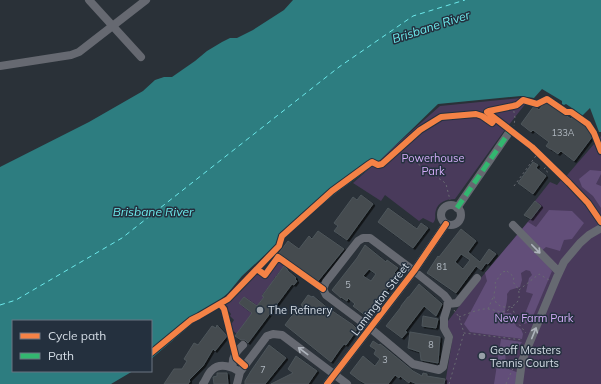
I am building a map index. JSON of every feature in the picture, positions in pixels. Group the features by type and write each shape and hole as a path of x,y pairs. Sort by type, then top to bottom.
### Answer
{"street":[{"path":"89,0 141,57"},
{"path":"0,66 71,55 86,48 146,0"},
{"path":"446,224 441,216 443,209 451,205 457,208 508,129"},
{"name":"Lamington Street","path":"327,384 414,271 446,224 452,225 458,222 460,213 457,208"},
{"path":"512,225 559,272"},
{"path":"519,384 522,361 564,262 580,243 589,235 601,228"},
{"path":"363,238 370,238 414,271 444,295 448,300 444,318 444,328 449,337 443,367 439,370 413,364 370,328 326,295 323,289 326,282 358,241 363,238"},
{"path":"448,304 457,303 477,278"},
{"path":"237,384 240,372 267,336 277,334 282,335 346,384"},
{"path":"233,367 233,358 243,345"},
{"path":"203,384 212,369 215,367 233,367 240,372"}],"path":[{"path":"508,129 514,126 514,106"},
{"path":"532,147 546,161"},
{"path":"397,151 444,182 446,184 450,200"},
{"path":"546,161 544,169 550,174"},
{"path":"514,186 546,161"},
{"path":"267,259 274,252 281,260 274,263"},
{"path":"449,384 464,332 458,317 488,309 501,312 508,311 518,301 520,296 519,290 513,282 514,277 507,271 502,272 495,282 496,285 494,294 488,309"},
{"path":"519,290 539,274 549,280"},
{"path":"494,294 496,302 500,306 508,308 512,307"},
{"path":"512,307 518,323 526,334"},
{"path":"464,332 524,340"},
{"path":"506,384 514,366"}],"green space":[{"name":"Powerhouse Park","path":"530,98 504,131 455,199 446,200 437,207 435,220 433,223 423,218 419,221 385,195 381,201 353,183 440,106"},
{"name":"New Farm Park","path":"601,136 601,384 445,384 453,336 447,326 448,321 480,279 541,206 535,201 550,182 557,185 561,180 562,181"},
{"path":"277,261 284,266 276,276 277,277 275,277 271,286 270,285 262,295 264,297 257,306 244,297 239,303 252,313 237,334 230,326 234,320 230,316 231,314 227,309 228,307 225,305 256,271 265,278"}],"shaded area":[{"path":"590,170 601,171 596,184 601,186 601,208 593,196 582,187 579,179"},
{"path":"549,210 572,211 584,223 572,239 564,240 560,251 546,247 539,253 552,271 534,314 527,323 524,324 522,321 533,294 526,292 529,278 532,275 530,271 526,270 521,273 522,280 520,287 510,290 507,294 505,313 511,313 516,326 521,329 523,334 522,339 470,332 464,324 487,281 485,273 528,222 536,227"},
{"path":"501,339 522,342 519,346 505,348 506,368 519,373 518,384 494,384"}],"water":[{"name":"Brisbane River","path":"293,0 601,0 601,132 599,132 590,108 582,116 566,104 562,104 562,101 542,89 534,98 521,96 438,104 377,163 336,193 292,230 242,276 228,293 152,358 152,320 12,320 12,372 131,372 111,384 0,384 0,167 89,122 143,91 155,80 164,77 172,77 207,51 222,42 230,38 237,38 253,30 284,10"}],"building":[{"path":"546,101 571,119 573,116 595,133 574,161 561,151 558,154 550,149 546,146 549,142 533,130 531,132 521,124 534,106 539,110"},
{"path":"533,162 538,165 536,168 546,176 533,194 518,183"},
{"path":"361,195 373,204 347,240 334,231 338,226 334,223 353,197 357,200"},
{"path":"535,201 541,206 531,219 524,215"},
{"path":"388,208 417,229 421,223 428,228 413,248 378,222"},
{"path":"461,229 476,241 468,252 480,262 489,249 496,254 481,270 476,266 456,293 427,273 438,256 439,257","holes":["461,254 470,260 463,269 455,262"]},
{"path":"318,231 344,249 318,281 279,253 288,241 299,249 309,236 312,239"},
{"path":"365,245 386,262 387,260 398,268 394,273 398,276 395,281 394,280 366,316 353,306 355,304 348,298 347,301 332,290 357,258","holes":["369,269 376,274 371,281 363,276"]},
{"name":"The Refinery","path":"284,266 296,278 295,279 297,281 294,285 292,284 248,343 245,340 241,340 235,336 252,313 239,303 244,297 257,306 264,297 262,296"},
{"path":"419,284 442,304 436,316 424,306 405,331 407,332 402,338 386,326"},
{"path":"308,295 313,296 356,328 356,331 346,345 344,344 331,362 285,325 294,314 296,316"},
{"path":"423,316 438,319 436,328 422,326"},
{"path":"217,325 227,336 215,351 213,349 203,366 189,380 190,381 188,384 164,384 174,369 182,369 187,361 184,359 194,343 198,345 212,326 216,328"},
{"path":"410,332 440,337 438,363 421,360 420,352 408,348"},
{"path":"373,341 384,347 413,371 422,376 423,373 427,374 427,376 445,379 444,384 417,384 410,381 409,383 400,376 399,378 395,375 388,384 366,384 359,380 350,373 363,356 375,366 380,359 374,354 376,350 370,346"},
{"path":"269,345 286,358 265,384 245,384 245,381 251,371"},
{"path":"296,356 317,371 308,384 271,384 293,373 288,369"},
{"path":"217,373 227,373 228,384 214,384 213,377 217,376"}],"ferry route":[{"path":"0,305 16,300 122,238 339,67 413,16 465,0"}],"marked path":[{"path":"457,208 510,131"}],"cycle path":[{"path":"601,151 594,133 588,124 571,112 566,112 547,99 537,104 523,100 517,105 487,112 532,147 588,203 601,222"},
{"path":"152,352 191,320 228,299 279,246 282,236 332,191 369,164 372,162 378,165 382,164 420,130 441,117 476,114 492,123 495,119"},
{"path":"327,384 414,271 446,224"},
{"path":"257,269 265,275 278,257 323,289"},
{"path":"220,304 224,309 236,358 245,366"}],"place":[{"name":"The Refinery","path":"260,310"},
{"name":"Geoff Masters Tennis Courts","path":"482,356"}]}
